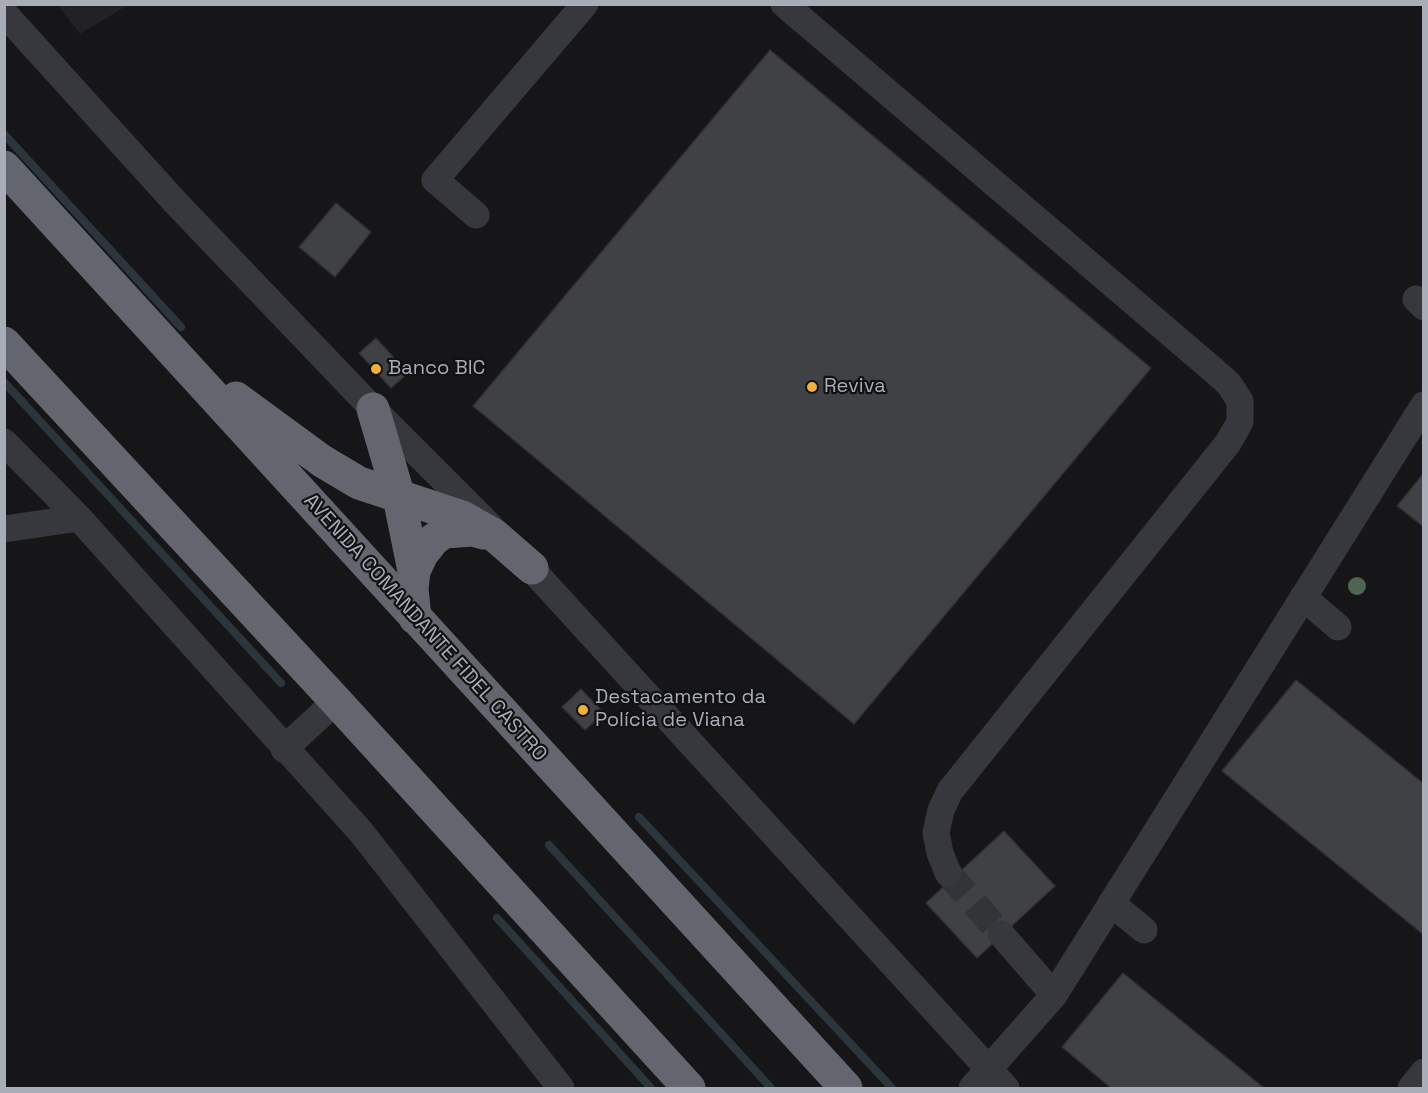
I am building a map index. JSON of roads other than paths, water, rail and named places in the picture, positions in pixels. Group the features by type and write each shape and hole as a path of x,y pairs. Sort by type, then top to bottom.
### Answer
{"highway":[{"name":"AVENIDA COMANDANTE FIDEL CASTRO","path":"4,167 149,322 415,618 846,1089"},
{"path":"149,322 232,395 322,461 359,483 452,513 494,536 532,568"},
{"path":"4,343 336,701 689,1089"},
{"path":"372,409 399,497 414,572"},
{"path":"415,618 412,589 414,572 422,554 433,540 444,532 473,530 494,536"}],"street":[{"path":"476,215 435,180 585,4"},
{"path":"784,4 1211,368 1229,384 1240,401 1240,422 1228,443 950,790 941,810 936,833 940,853 948,873"},
{"path":"4,12 176,203 372,409 532,568 989,1082 1054,994 1424,405"},
{"path":"4,442 79,518 361,832 561,1089"},
{"path":"4,529 79,518"},
{"path":"1303,597 1338,627"},
{"path":"284,748 336,701"},
{"path":"1111,903 1144,930"},
{"path":"1001,934 1054,994"},
{"path":"1411,1089 1424,1072"}],"waterway":[{"path":"4,134 181,327"},
{"path":"4,382 281,683"},
{"path":"639,817 892,1088"},
{"path":"549,845 771,1088"},
{"path":"497,918 651,1088"}],"tunnel":[{"path":"948,873 1001,934"}],"place":[{"name":"Banco BIC","path":"376,369"},
{"name":"Reviva","path":"812,387"},
{"name":"Destacamento da Polícia de Viana","path":"583,710"}]}
